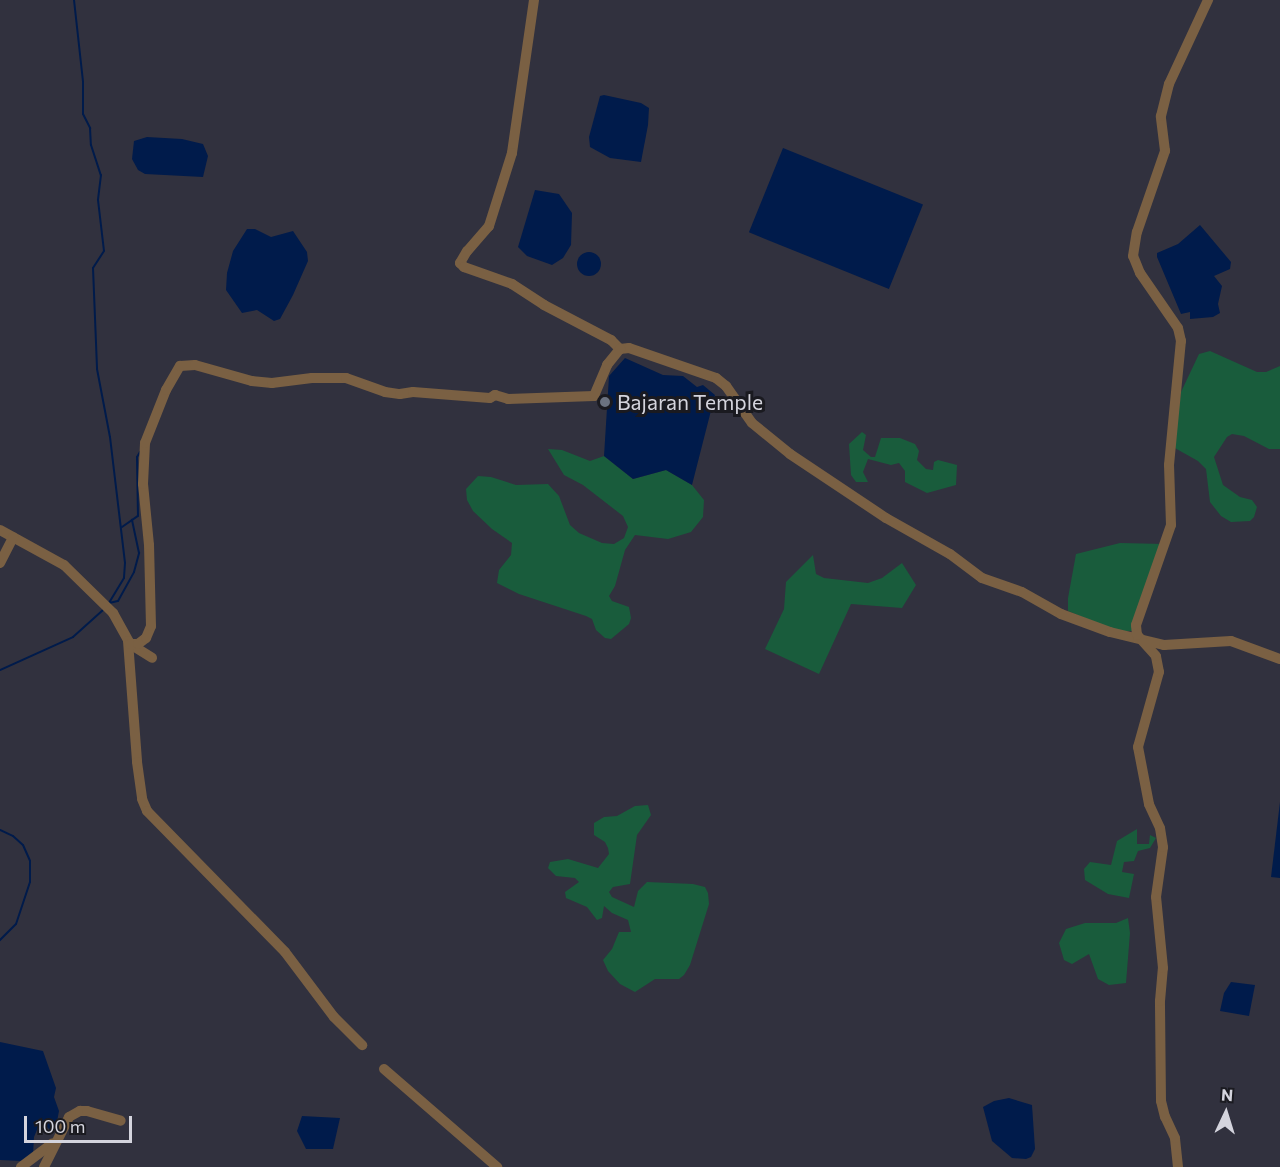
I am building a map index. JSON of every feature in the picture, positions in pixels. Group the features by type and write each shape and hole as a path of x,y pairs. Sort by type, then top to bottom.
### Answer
{"street":[{"path":"534,0 512,153 489,226 460,263 464,267 512,284 544,305 611,340 620,348 629,348 716,378 726,386 752,423 781,447 886,518 950,554 982,578 1022,592 1090,627 1164,645 1231,641 1280,659"},
{"path":"1178,1167 1175,1138 1161,1101 1160,1001 1163,968 1156,897 1162,847 1160,828 1149,804 1138,747 1159,672 1156,656 1136,631 1139,613 1156,573 1172,525 1169,465 1181,341 1178,328 1135,265 1133,250 1165,151 1161,116 1169,84 1208,0"},
{"path":"129,642 138,644 146,638 151,626 149,545 143,493 145,443 166,390 180,366 195,365 252,381 272,383 312,378 346,378 385,392 400,394 413,392 490,398 495,395 508,399 594,396 607,365 620,348"},
{"path":"0,530 64,565 113,613 129,642 137,762 142,799 147,811 285,952 334,1017 362,1045"},
{"path":"0,563 13,537"},
{"path":"129,642 152,658"},
{"path":"384,1070 497,1167"},
{"path":"44,1167 69,1117 80,1111 101,1114 120,1121"},
{"path":"21,1167 40,1156 56,1140"}],"green space":[{"path":"1210,351 1257,372 1266,372 1280,366 1280,449 1269,449 1244,436 1232,434 1227,437 1214,457 1223,485 1240,497 1252,500 1257,507 1250,521 1231,522 1221,516 1210,502 1206,469 1198,461 1173,447 1181,392 1199,354"},
{"path":"862,432 866,435 863,450 871,457 875,457 881,438 900,438 915,444 919,451 917,460 926,469 933,470 934,462 938,460 957,465 956,485 927,493 905,482 905,471 899,463 891,465 868,459 863,472 868,482 856,482 851,475 849,444"},
{"path":"548,449 562,450 590,461 604,456 633,479 666,470 692,485 704,500 703,517 691,532 668,539 635,535 625,550 615,586 609,596 612,601 629,607 631,618 629,624 611,639 605,638 596,630 592,619 586,616 519,594 497,583 499,570 511,555 512,543 492,529 473,511 467,500 466,489 478,476 491,477 516,485 548,484 559,496 570,525 579,533 602,543 614,544 624,538 628,527 623,516 583,485 564,475"},
{"path":"1120,543 1164,544 1133,631 1116,631 1068,611 1068,598 1076,554"},
{"path":"813,555 816,574 824,578 868,583 882,578 902,563 916,585 902,608 851,604 819,674 765,649 784,609 786,582"},
{"path":"648,805 651,815 637,835 630,884 613,887 609,892 612,897 634,907 638,891 647,882 693,884 705,887 709,904 690,965 684,975 679,979 655,979 635,992 620,984 608,971 603,960 612,949 619,932 631,932 628,920 612,913 604,906 602,918 597,920 587,907 566,898 565,892 579,882 575,878 556,876 548,868 550,862 568,859 598,868 609,854 605,842 594,835 594,823 604,817 617,816 635,806"},
{"path":"1137,829 1137,844 1149,844 1150,835 1156,838 1150,848 1138,851 1134,861 1124,862 1122,872 1134,874 1129,898 1108,894 1085,880 1084,869 1090,862 1111,865 1117,841"},
{"path":"1128,918 1130,933 1126,983 1109,985 1098,979 1089,954 1072,964 1064,960 1059,943 1066,929 1085,923 1116,923"}],"water":[{"path":"600,96 641,103 649,108 641,162 610,158 590,147 589,137"},
{"path":"147,137 182,139 203,144 208,156 203,177 145,174 138,170 132,159 134,141"},
{"path":"783,148 923,205 889,289 749,232"},
{"path":"535,190 559,194 572,213 571,245 563,258 552,265 527,256 518,247"},
{"path":"1200,225 1231,262 1230,269 1214,276 1222,286 1218,304 1220,313 1213,317 1190,319 1190,312 1181,314 1157,253 1178,244"},
{"path":"247,229 255,229 271,237 293,231 307,252 308,261 293,295 280,319 274,321 257,310 242,313 226,290 227,273 233,251"},
{"path":"589,252 598,255 601,264 598,273 589,276 580,273 577,264 580,255"},
{"path":"625,358 663,375 683,376 697,387 703,385 715,395 692,485 666,470 633,479 604,456 609,376"},
{"path":"1280,802 1280,878 1271,877"},
{"path":"1231,982 1255,985 1249,1016 1220,1011 1224,993"},
{"path":"0,1042 43,1051 56,1088 54,1097 59,1111 56,1127 52,1132 47,1127 39,1125 34,1137 33,1155 23,1161 0,1160"},
{"path":"1009,1098 1032,1105 1035,1149 1031,1157 1026,1159 1012,1158 992,1141 983,1107 994,1101"},
{"path":"302,1116 340,1118 333,1149 306,1149 297,1131"}],"waterway":[{"path":"74,0 83,82 83,114 90,128 91,145 101,175 98,200 104,251 93,268 97,369 110,437 125,563 124,578 109,603"},
{"path":"122,527 138,516 137,457 140,452"},
{"path":"109,603 118,601 134,572 139,553 132,520"},
{"path":"0,670 73,637 103,610"},
{"path":"0,830 13,836 23,845 30,861 30,882 16,924 0,940"}],"place":[{"name":"Bajaran Temple","path":"605,402"}]}
